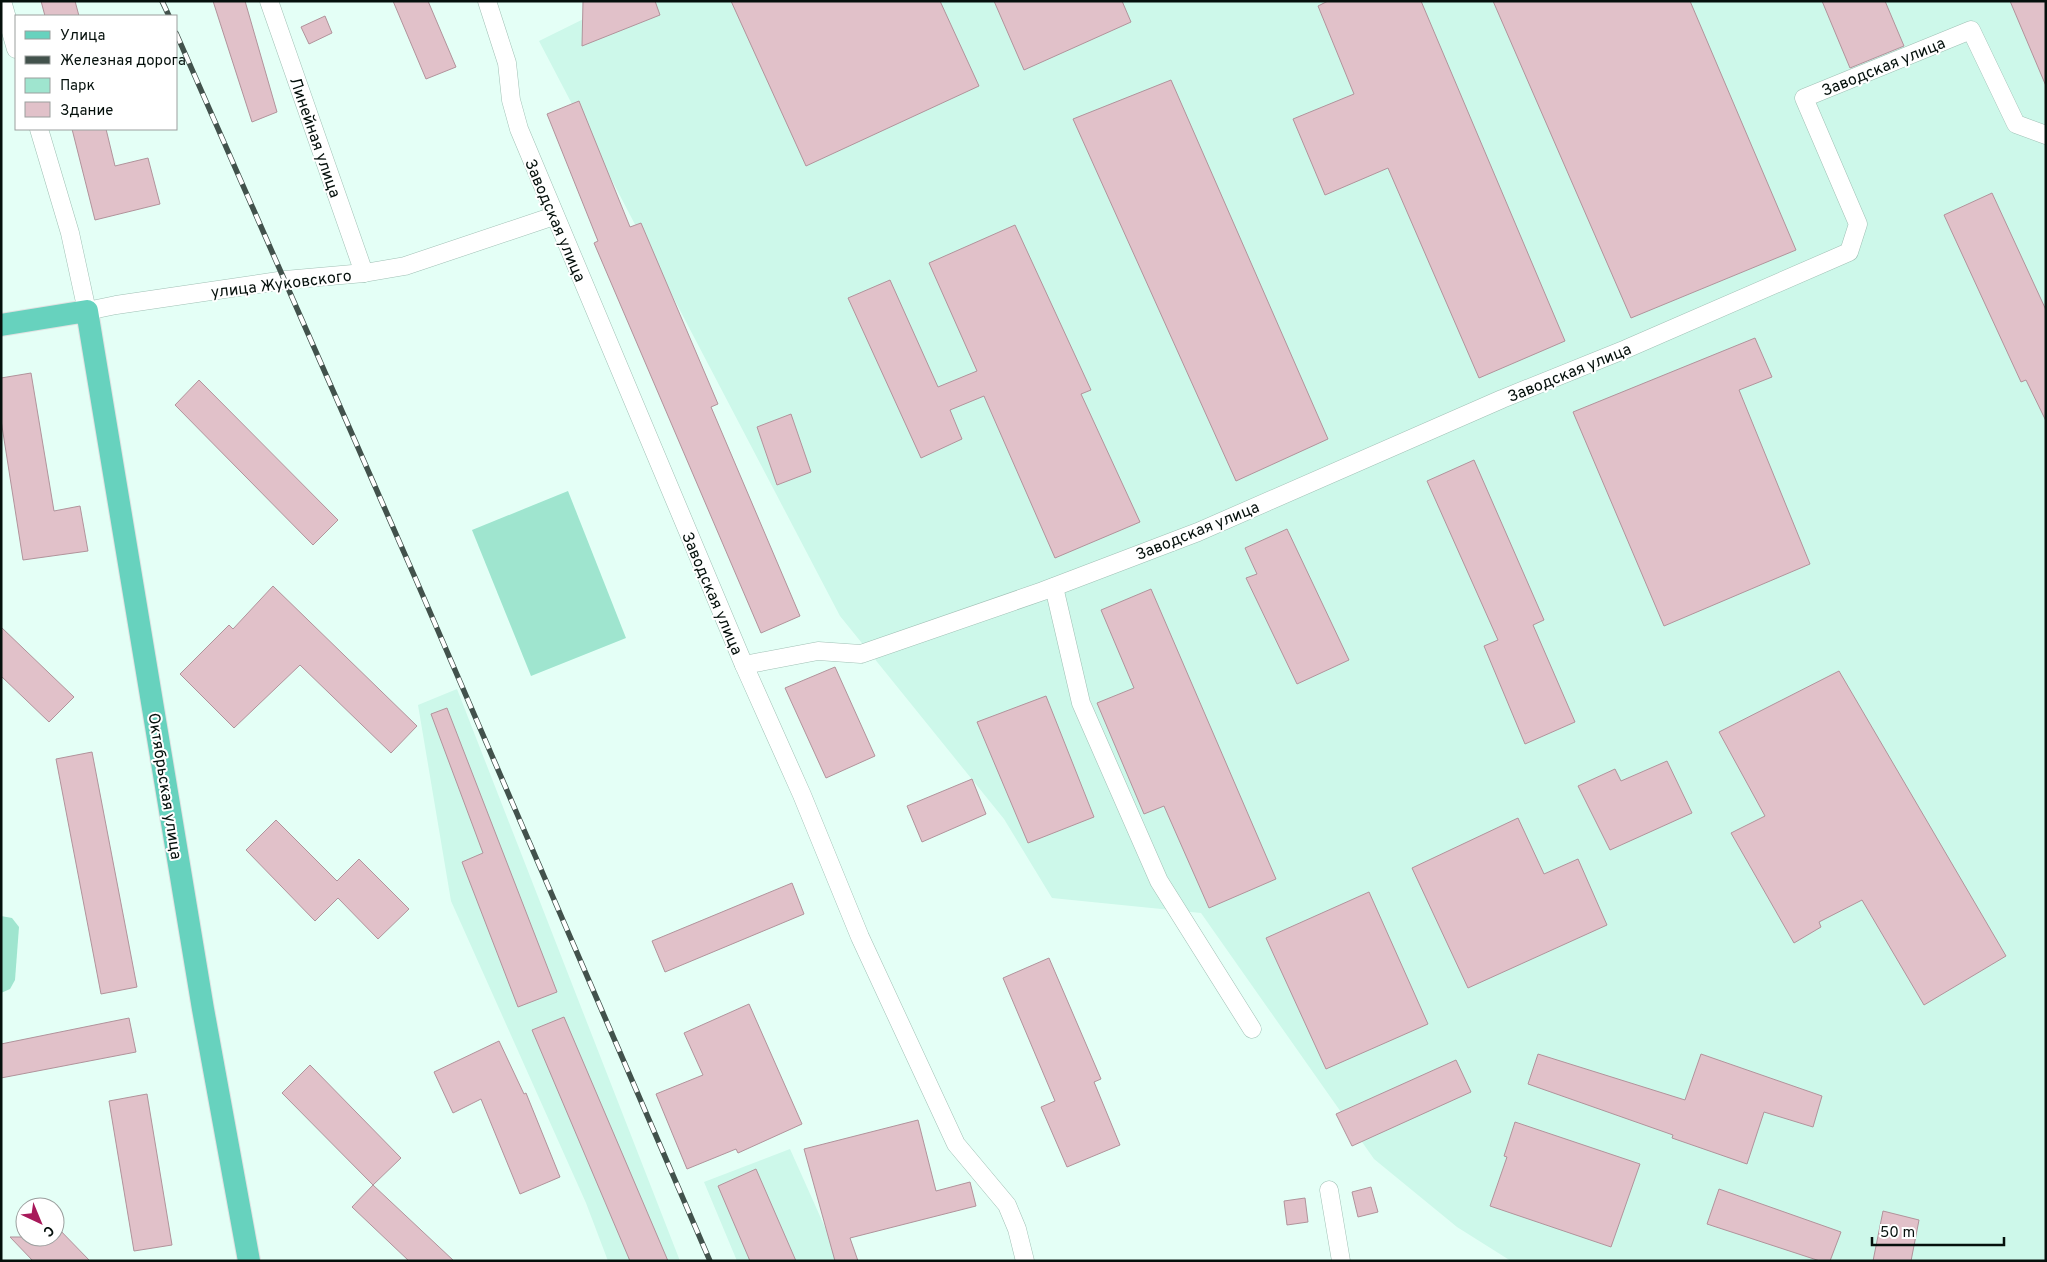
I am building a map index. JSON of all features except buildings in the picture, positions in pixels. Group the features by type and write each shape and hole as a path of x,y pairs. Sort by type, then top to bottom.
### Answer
{"main road":[{"name":"улица Жуковского","path":"1,325 87,311"},
{"name":"Октябрьская улица","path":"87,311 203,1009 249,1261"}],"street":[{"path":"2,1 15,46"},
{"name":"Линейная улица","path":"269,1 364,273"},
{"name":"Заводская улица","path":"487,1 508,63 511,100 519,129 744,666 818,651 861,654 1054,587 1198,532 1502,399 1626,349 1849,252 1858,224 1804,98 1971,30 2016,124 2046,135"},
{"path":"39,130 70,233 87,311"},
{"name":"улица Жуковского","path":"87,311 116,305 275,282 364,273 405,266 554,216"},
{"path":"1054,587 1081,703 1159,881 1252,1029"},
{"path":"744,666 802,795 860,937 956,1144 1007,1205 1023,1252"},
{"path":"1329,1190 1341,1261"}],"shaded area":[{"path":"620,1 2046,1 2046,1261 1511,1261 1457,1227 1374,1159 1201,913 1052,898 1004,819 840,616 539,41"},
{"path":"457,689 680,1261 608,1261 586,1203 451,901 418,705"},
{"path":"790,1149 840,1261 737,1261 704,1182"}],"green space":[{"path":"568,491 626,638 531,676 472,530"},
{"path":"1,916 12,918 19,927 15,980 10,989 1,993"}],"railway":[{"path":"162,1 169,15"},
{"path":"178,38 417,582 710,1261"}]}
